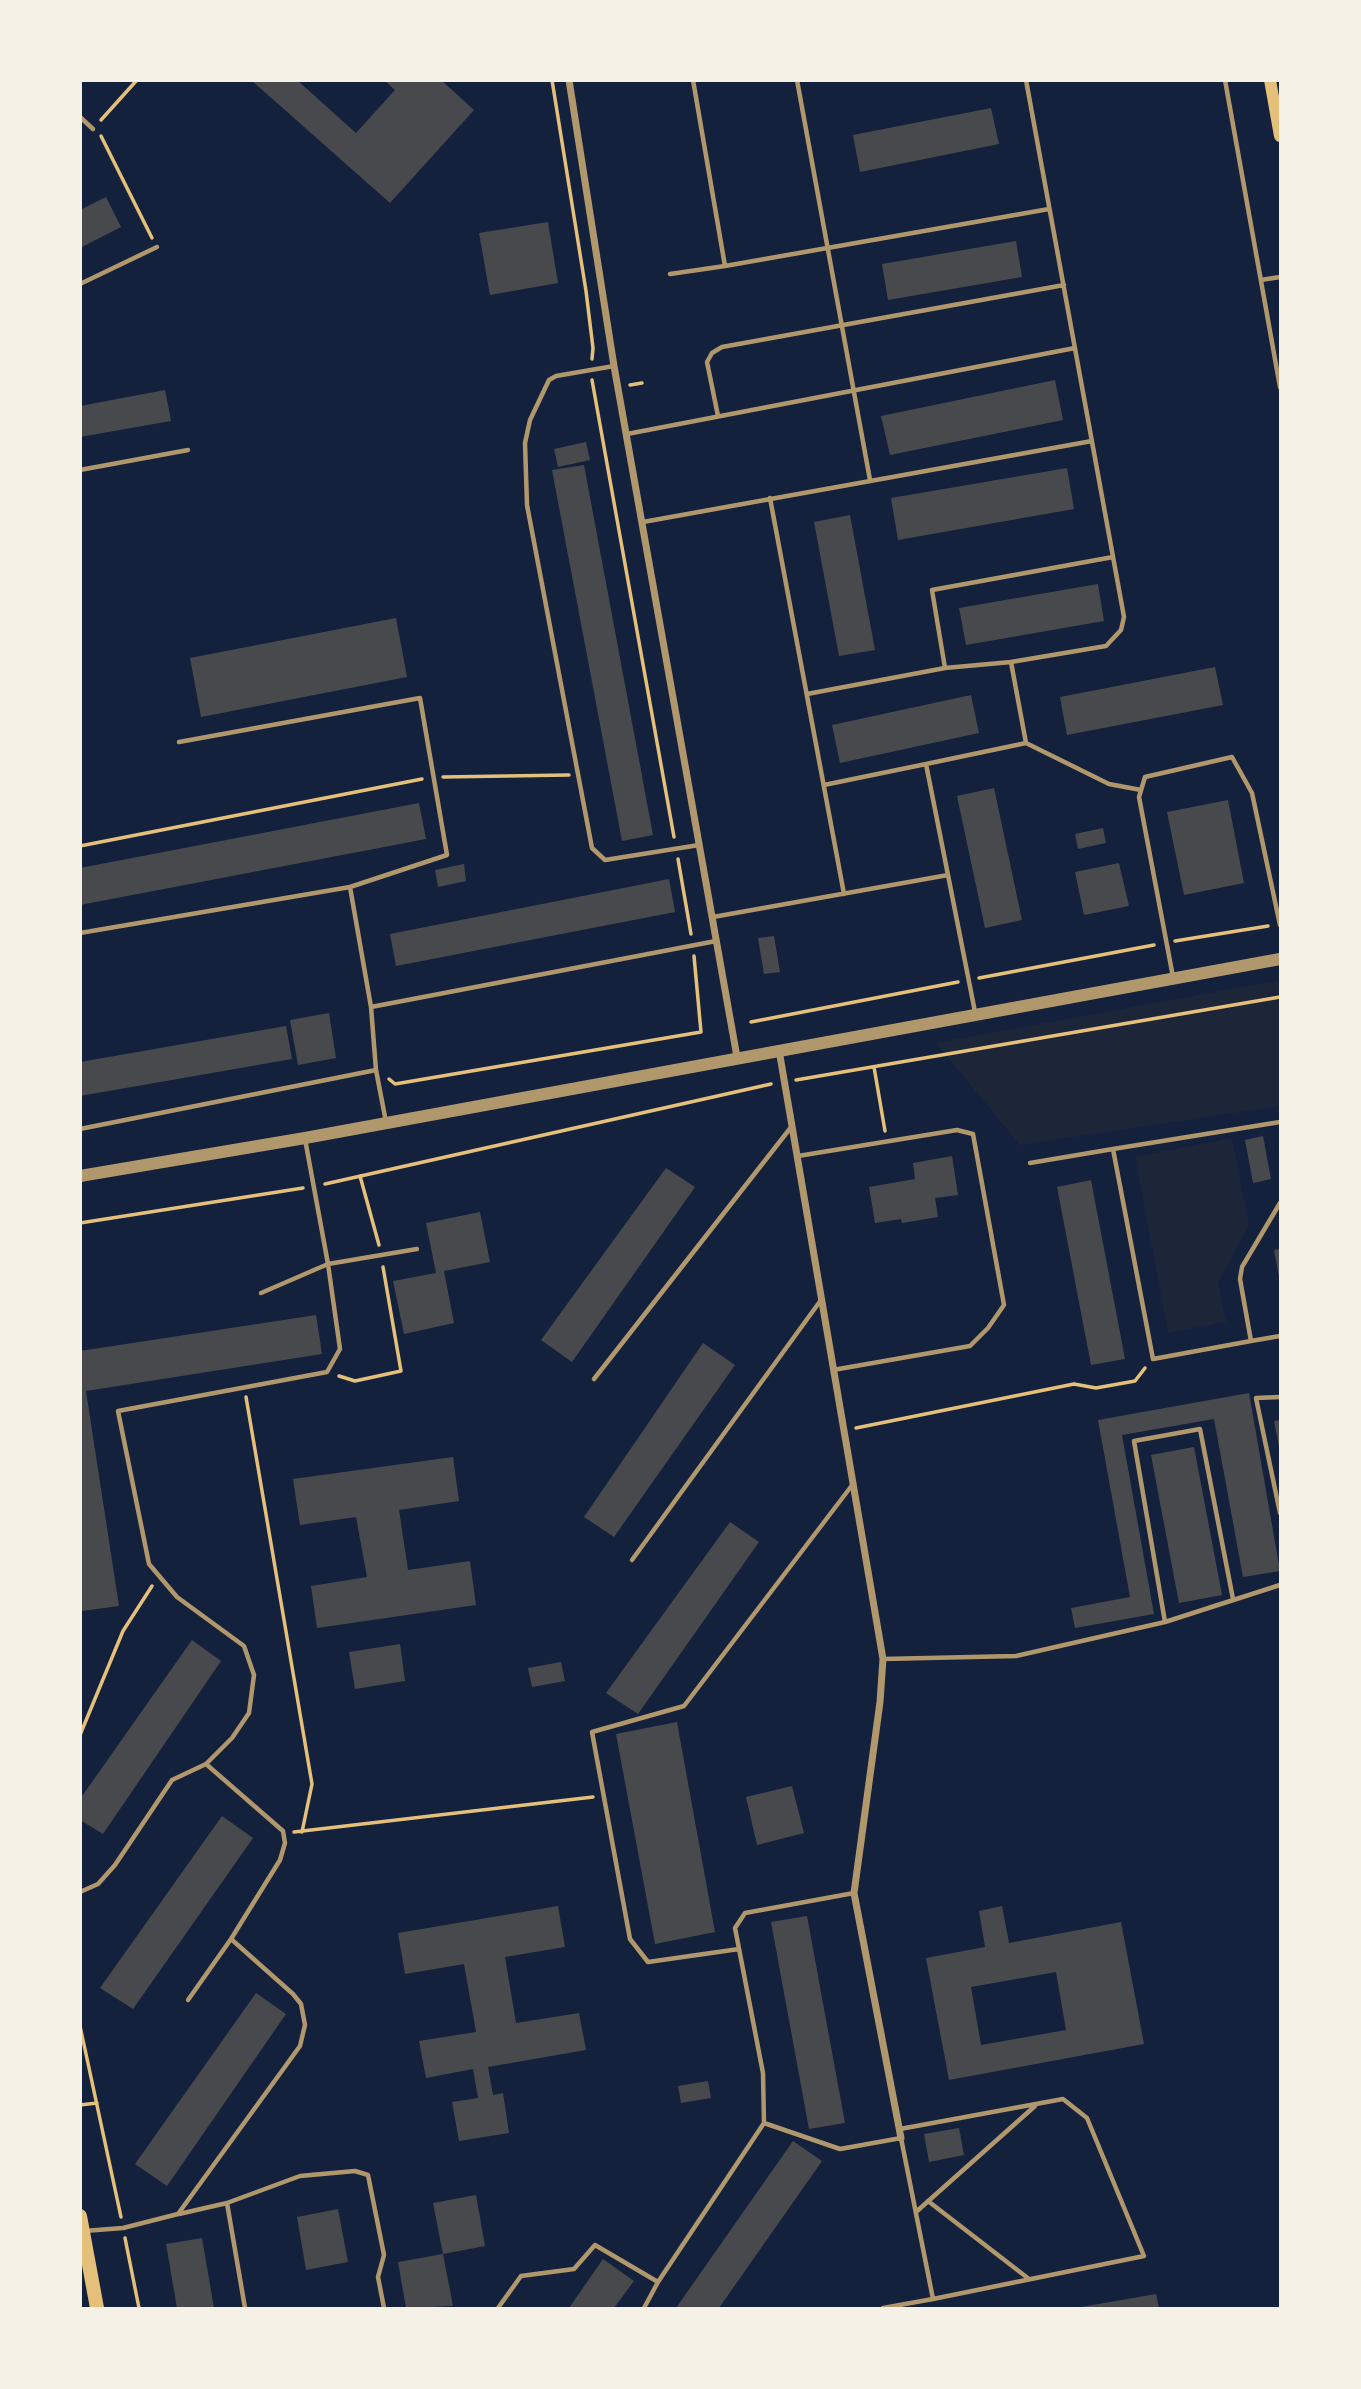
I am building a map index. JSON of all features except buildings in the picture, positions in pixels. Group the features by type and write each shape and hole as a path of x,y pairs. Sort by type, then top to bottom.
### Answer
{"main road":[{"path":"1270,80 1280,136"},
{"path":"80,2216 97,2308"}],"street":[{"path":"569,80 614,366 737,1058"},
{"path":"80,1176 305,1138 1280,958"},
{"path":"779,1050 883,1659 880,1702 854,1893 901,2134"}],"lane":[{"path":"693,80 725,266"},
{"path":"797,80 870,480"},
{"path":"807,694 944,668 1011,662 1106,646 1115,639 1124,617 1026,80"},
{"path":"1225,80 1280,387"},
{"path":"80,117 93,129"},
{"path":"670,274 1049,209"},
{"path":"80,284 157,247"},
{"path":"1261,280 1280,277"},
{"path":"718,416 707,362 712,353 722,348 1064,285"},
{"path":"626,434 1074,348"},
{"path":"614,366 556,376 549,380 530,420 525,443 524,480 592,848 606,860 699,845"},
{"path":"643,522 1092,441"},
{"path":"80,470 188,450"},
{"path":"770,498 844,894"},
{"path":"944,668 932,590 1113,557"},
{"path":"1011,662 1026,743"},
{"path":"80,933 350,887 447,855 419,698 179,742"},
{"path":"824,785 1026,743 1109,784 1141,790"},
{"path":"1173,978 1139,797 1145,777 1232,757 1252,793 1280,925"},
{"path":"926,764 975,1014"},
{"path":"712,917 948,875"},
{"path":"350,887 371,1007 376,1070 386,1122"},
{"path":"371,1007 716,941"},
{"path":"80,1129 376,1070"},
{"path":"1030,1163 1280,1122"},
{"path":"594,1379 792,1126"},
{"path":"797,1156 957,1130 973,1134 1004,1305 970,1346 833,1370"},
{"path":"80,1892 98,1884 115,1865 172,1780 206,1764 232,1738 249,1713 254,1675 244,1646 177,1597 149,1564 118,1411 327,1372 340,1349 305,1138"},
{"path":"1113,1149 1153,1359 1280,1336"},
{"path":"1251,1341 1240,1279 1242,1267 1280,1203"},
{"path":"261,1293 328,1264 417,1249"},
{"path":"632,1560 821,1299"},
{"path":"1280,1397 1256,1398 1280,1513"},
{"path":"1165,1622 1134,1441 1200,1429 1233,1599"},
{"path":"739,1949 648,1962 630,1939 592,1732 684,1706 853,1484"},
{"path":"883,1659 1016,1656 1165,1622 1280,1585"},
{"path":"188,2000 232,1939 280,1860 285,1843 283,1831 206,1764"},
{"path":"644,2308 658,2282 764,2123 763,2073 735,1928 745,1913 854,1893"},
{"path":"178,2214 300,2046 306,2025 301,2004 293,1994 232,1939"},
{"path":"764,2123 840,2149 1063,2099 1087,2118 1144,2256 883,2308"},
{"path":"916,2212 1037,2104"},
{"path":"901,2134 933,2299"},
{"path":"83,2231 123,2228 227,2203 280,2181 318,2172 355,2171 368,2175 384,2255 378,2277 384,2308"},
{"path":"928,2201 1030,2279"},
{"path":"227,2203 245,2308"},
{"path":"498,2308 522,2276 574,2269 595,2245 658,2282"}],"path":[{"path":"137,80 93,129 103,138 157,247"},
{"path":"376,1070 395,1084 701,1032 693,946 590,371 593,348 587,302 552,80"},
{"path":"80,846 433,777 578,775"},
{"path":"751,1021 1167,942 1280,925"},
{"path":"80,1223 314,1186 784,1082 1280,997"},
{"path":"874,1067 887,1141"},
{"path":"327,1372 355,1381 401,1371 382,1255 360,1176"},
{"path":"844,1430 1074,1384 1096,1388 1135,1381 1153,1359"},
{"path":"245,1388 312,1784 302,1832"},
{"path":"80,1735 124,1631 158,1576"},
{"path":"283,1831 302,1832 605,1796"},
{"path":"80,2026 139,2308"},
{"path":"80,2105 97,2103"}],"shaded area":[{"path":"1280,980 1280,1106 1020,1145 936,1043"},
{"path":"1232,1138 1249,1225 1218,1283 1226,1322 1168,1333 1135,1157"}]}
